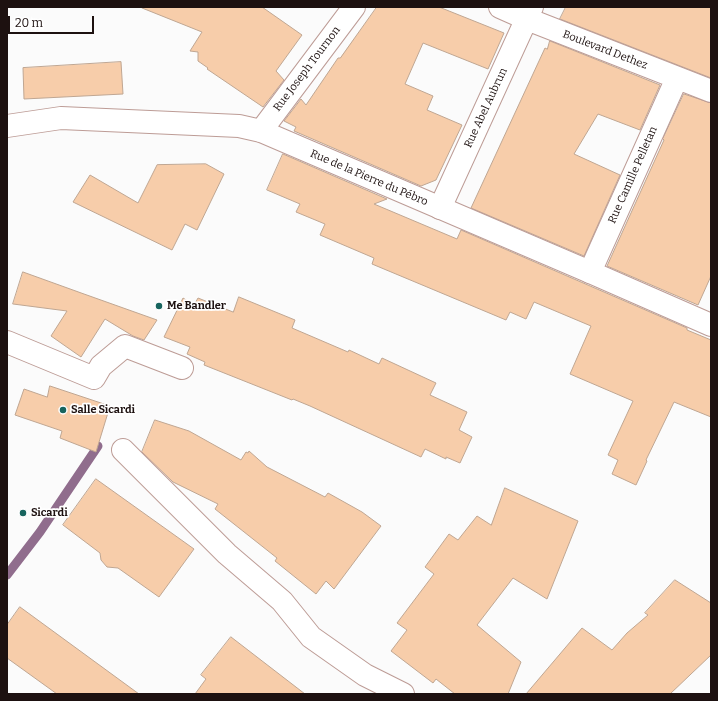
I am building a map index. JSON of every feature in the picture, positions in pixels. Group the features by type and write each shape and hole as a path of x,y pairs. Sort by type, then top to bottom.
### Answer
{"street":[{"name":"Rue Joseph Tournon","path":"261,131 354,7"},
{"name":"Boulevard Dethez","path":"500,7 530,13 677,78 711,91"},
{"name":"Rue Abel Aubrun","path":"440,208 530,13"},
{"name":"Rue Camille Pelletan","path":"590,272 677,78"},
{"name":"Rue de la Pierre du Pébro","path":"7,126 61,118 239,126 261,131 590,272 710,321"},
{"path":"7,342 94,378 101,366 125,346 182,368"},
{"path":"123,450 227,554 282,601 311,637 365,675 403,694"}],"building":[{"path":"142,7 262,7 302,35 276,71 284,80 263,107 207,69 208,68 198,61 198,52 190,51 202,32"},
{"path":"377,7 439,7 504,33 488,69 423,43 405,84 433,96 427,110 462,125 436,180 421,186 294,131 296,127 284,121 301,99 306,105 338,58 340,58"},
{"path":"566,7 711,7 711,78 560,19"},
{"path":"550,41 660,85 640,130 598,114 574,154 620,175 584,256 471,208 545,48 547,49"},
{"path":"121,62 123,94 24,99 23,68"},
{"path":"684,94 711,103 711,276 698,305 607,266"},
{"path":"283,154 387,199 374,204 457,239 461,230 687,328 687,330 711,340 711,417 674,402 646,460 647,461 636,485 612,474 618,460 608,455 633,401 570,374 591,326 534,302 526,319 510,312 506,320 372,264 374,258 320,235 325,224 296,212 300,204 267,190"},
{"path":"206,164 224,174 197,230 185,224 172,250 73,202 90,175 138,203 157,165"},
{"path":"23,272 157,320 144,340 133,336 105,319 81,357 51,336 67,311 13,304"},
{"path":"239,297 295,320 292,328 348,352 349,350 379,364 382,358 436,383 430,395 467,412 459,430 472,437 460,463 446,457 446,459 425,449 421,457 310,406 204,365 205,362 187,354 190,347 164,337 183,298 194,305 198,298 233,312"},
{"name":"Salle Sicardi","path":"50,386 110,406 96,452 60,438 62,431 15,415 24,389 47,397"},
{"path":"155,420 189,431 241,460 246,452 248,453 249,451 267,467 325,497 328,493 362,512 381,526 334,589 326,581 316,594 275,561 277,558 215,509 218,504 173,482 142,452"},
{"path":"96,479 194,549 159,597 118,568 107,567 101,560 100,553 63,525"},
{"path":"505,488 578,521 547,599 513,578 477,625 521,662 508,694 455,694 436,679 433,683 391,651 407,630 397,623 434,574 425,567 449,534 458,540 477,516 491,525"},
{"path":"675,580 711,603 711,655 670,694 526,694 582,628 612,650 627,633 648,615 645,613"},
{"path":"20,607 139,694 57,694 7,658 7,625"},
{"path":"231,637 305,694 195,694 206,679 201,675"}],"waterway":[{"path":"7,575 40,532 98,446"}],"place":[{"name":"Me Bandler","path":"159,306"},
{"name":"Salle Sicardi","path":"63,410"},
{"name":"Sicardi","path":"23,513"}]}
